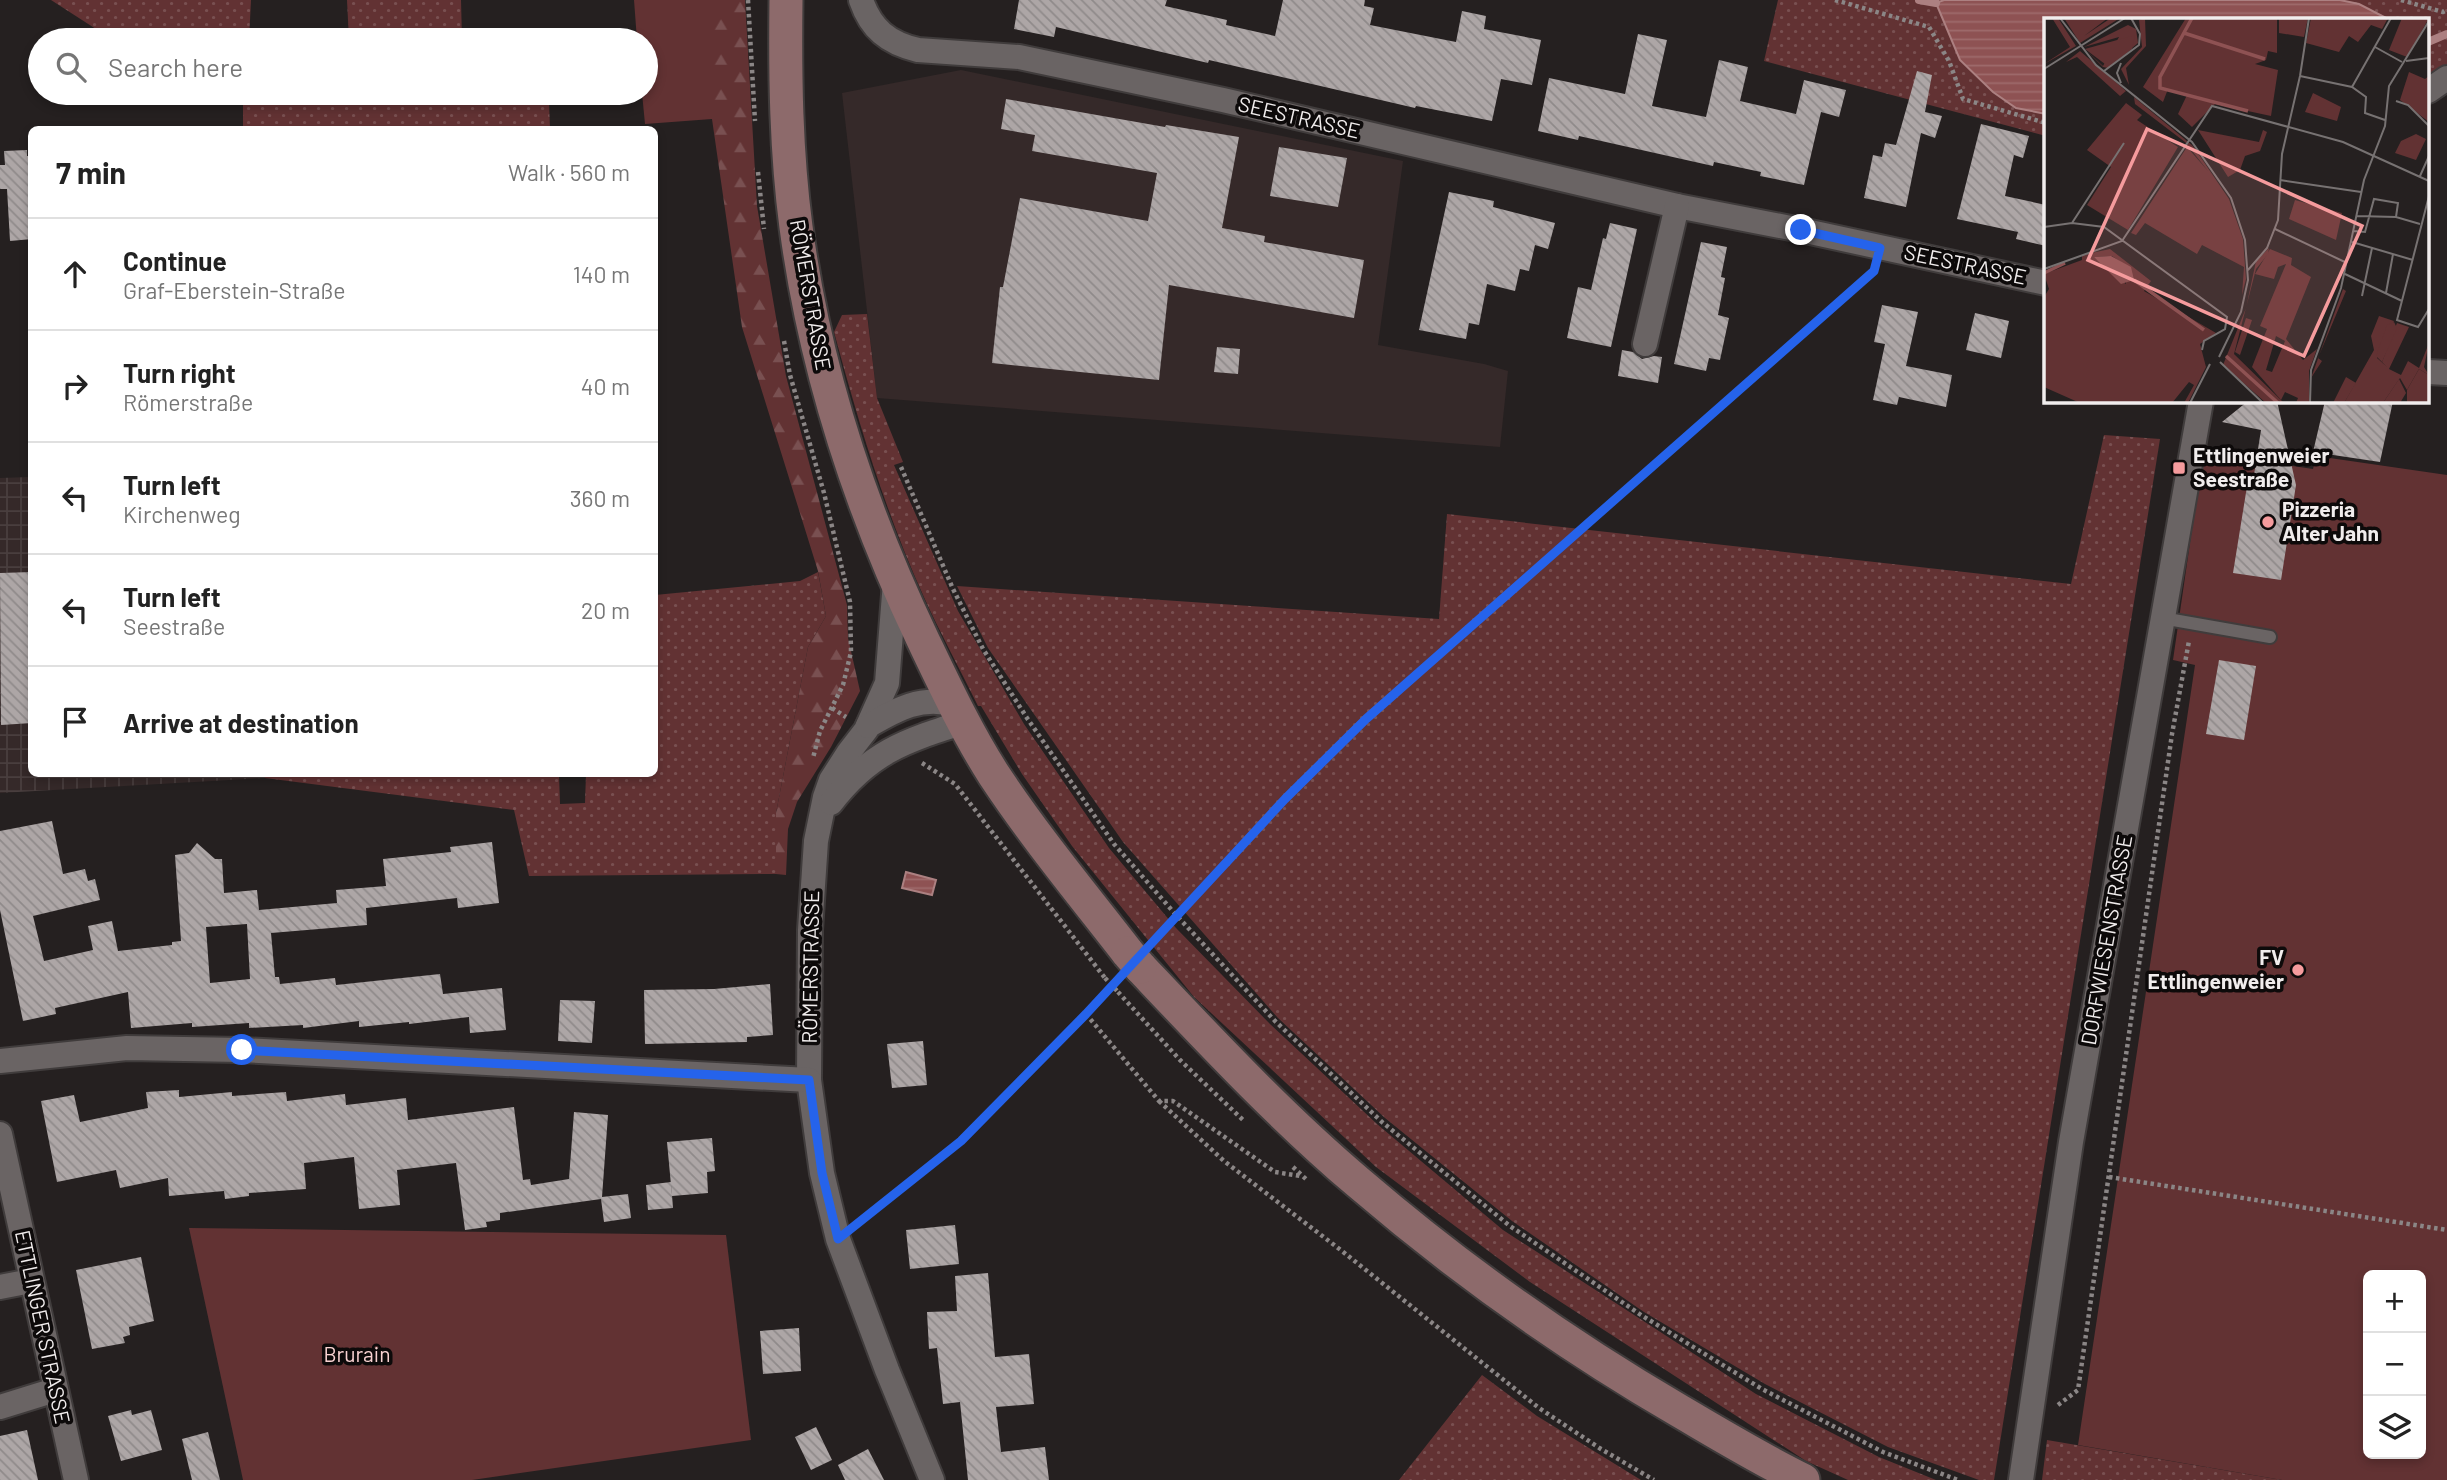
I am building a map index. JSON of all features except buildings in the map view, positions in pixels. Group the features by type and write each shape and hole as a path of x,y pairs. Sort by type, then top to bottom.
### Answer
{"main road":[{"name":"RÖMERSTRASSE","path":"786,0 785,66 795,226 806,295 824,377 856,478 895,579 959,714 994,775 1046,848 1135,960 1245,1077 1358,1182 1422,1236 1494,1291 1616,1373 1803,1480"}],"street":[{"name":"SEESTRASSE","path":"861,0 867,17 877,31 902,47 1018,57 1223,100 1677,206 1956,262 2044,283"},
{"path":"2430,90 2447,78"},
{"path":"1645,344 1677,206"},
{"name":"DORFWIESENSTRASSE","path":"2021,1480 2071,1142 2200,402"},
{"name":"RÖMERSTRASSE","path":"895,579 887,683 867,728 831,780 821,818 813,865 810,930 809,1080 822,1173 838,1239 932,1480"},
{"path":"821,818 849,780 870,762 959,714 939,700 924,701 885,717 867,728"},
{"path":"0,1062 127,1048 242,1050 809,1080"},
{"name":"ETTLINGER STRASSE","path":"0,1134 76,1480"},
{"path":"0,1287 31,1281"},
{"path":"0,1406 55,1390"}],"lane":[{"path":"2162,618 2270,637"}],"path":[{"path":"1835,0 1929,27 1949,61 1963,99 2044,122"},
{"path":"2401,0 2443,12 2447,10"},
{"path":"838,1239 961,1141 1086,1014 1285,799 1366,719 1874,271 1880,248"},
{"path":"901,467 953,589 983,649 1027,718 1114,844 1275,1021 1373,1113 1510,1226 1642,1315 1762,1389 1883,1452 1958,1480"},
{"path":"2057,1406 2078,1390 2172,734 2192,623"},
{"path":"832,708 867,728"},
{"path":"892,748 955,784 1118,992"},
{"path":"1086,1014 1159,1101 1224,1161 1539,1408 1654,1480"},
{"path":"1159,1101 1173,1101 1275,1172 1301,1176"},
{"path":"2109,1177 2447,1230"}],"shaded area":[{"path":"1944,0 2340,0 2359,4 2386,18 2044,18 2044,114 2016,108 1993,92 1960,60 1936,3"},
{"path":"961,70 1403,161 1378,345 1484,364 1508,371 1500,447 877,398 842,93"},
{"path":"28,477 28,777 265,778 0,793 0,478"},
{"path":"906,872 936,880 932,895 902,888"}],"green space":[{"path":"51,0 251,0 250,28 94,28"},
{"path":"347,0 461,0 462,28 348,28"},
{"path":"634,0 712,0 712,119 645,124 643,105 658,105 658,28 636,28"},
{"path":"712,0 745,0 757,206 786,376 847,605 848,638 860,691 831,747 797,802 788,829 786,875 776,874 776,813 808,647 826,616 818,571 742,327 712,119"},
{"path":"1778,0 1944,0 1937,3 2016,108 2044,114 2044,135 1764,61"},
{"path":"2340,0 2447,0 2447,69 2430,81 2430,18 2386,18 2359,4"},
{"path":"243,105 549,105 550,126 243,126"},
{"path":"867,314 877,398 903,462 894,465 958,611 1024,724 1109,848 1176,928 1270,1024 1377,1124 1503,1230 1756,1394 1879,1457 1936,1480 1848,1480 1806,1461 1530,1282 1376,1167 1194,997 1072,846 1022,774 981,706 978,706 930,609 884,498 834,332 842,315"},
{"path":"2104,435 2160,439 1994,1480 1979,1480 1888,1447 1765,1384 1644,1312 1512,1221 1385,1118 1278,1018 1123,842 988,648 957,586 1439,619 1447,514 2071,584"},
{"name":"FV Ettlingenweier","path":"2203,453 2313,469 2316,456 2447,475 2447,1480 2282,1480 2078,1445 2195,665 2173,660"},
{"path":"818,572 826,616 808,647 776,813 776,874 529,876 514,810 265,778 559,777 560,804 585,803 586,777 658,777 658,595 800,581"},
{"name":"Brurain","path":"189,1228 726,1235 751,1440 472,1480 243,1480"},
{"path":"1482,1375 1537,1416 1641,1480 1399,1480"},
{"path":"2047,1440 2282,1480 2042,1480"}],"waterway":[{"path":"1919,0 1936,3"},
{"path":"2430,41 2447,34"}],"place":[{"name":"Ettlingenweier Seestraße","path":"2179,468"},
{"name":"Pizzeria Alter Jahn","path":"2268,522"},
{"name":"FV Ettlingenweier","path":"2298,970"}],"route":[{"path":"242,1050 809,1080 822,1173 838,1239 961,1141 1086,1014 1285,799 1366,719 1874,271 1880,248 1801,230"}]}
